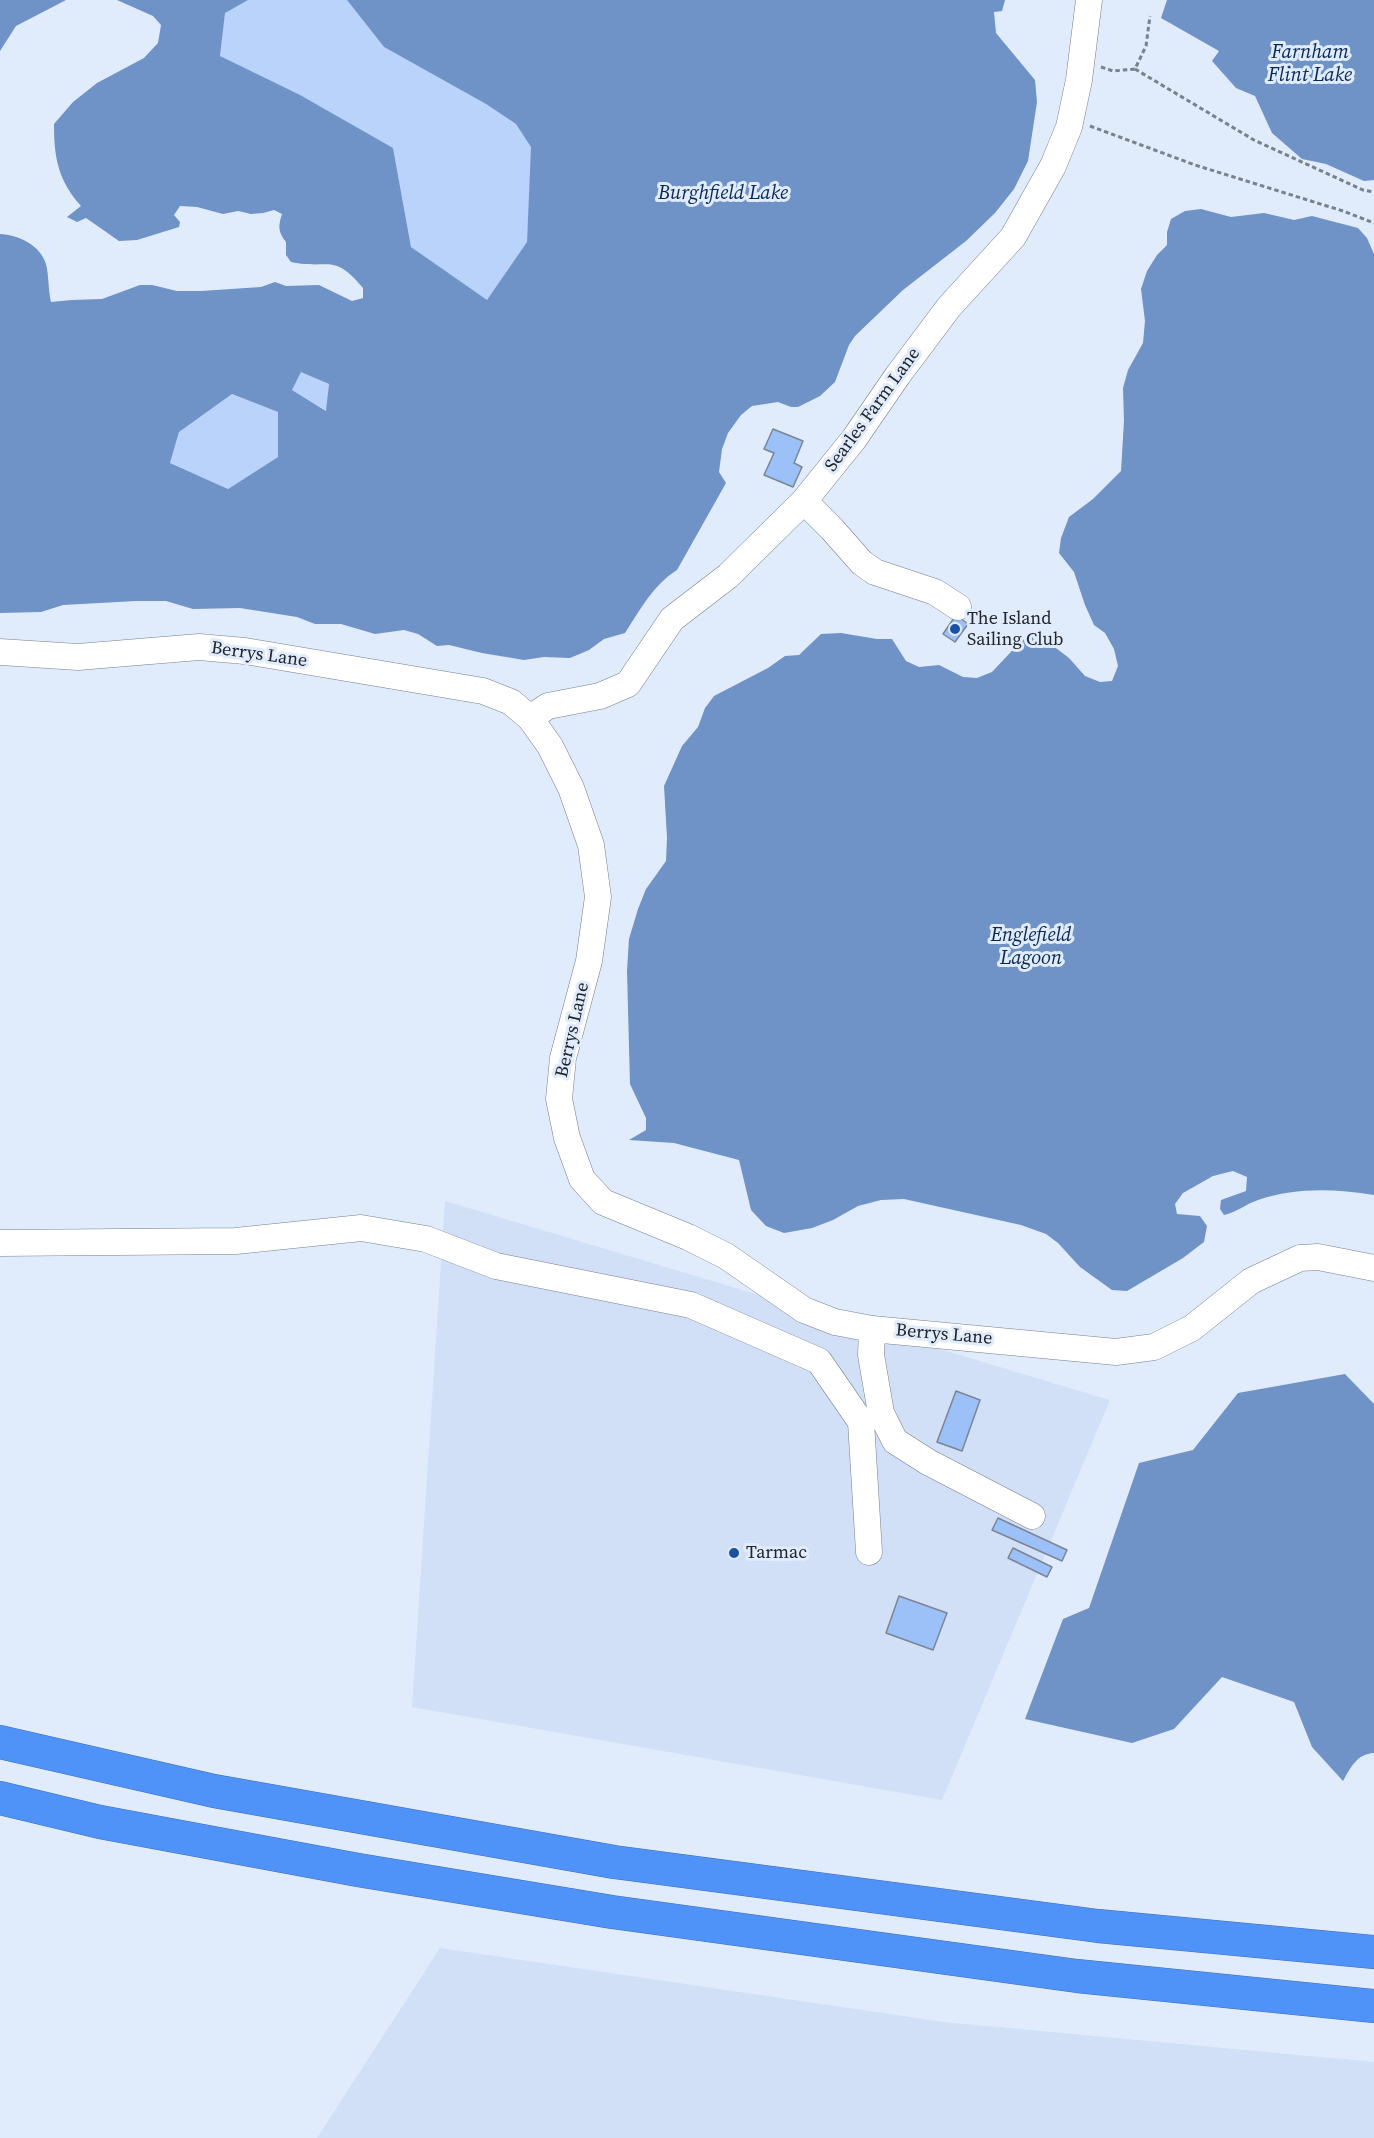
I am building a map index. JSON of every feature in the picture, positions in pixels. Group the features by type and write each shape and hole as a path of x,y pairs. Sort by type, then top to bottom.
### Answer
{"highway":[{"path":"0,1742 214,1791 614,1862 1098,1926 1374,1952"},
{"path":"0,1798 100,1822 358,1870 612,1912 1077,1976 1374,2006"}],"street":[{"name":"Searles Farm Lane","path":"530,718 548,706 600,696 628,684 672,619 728,576 804,501 854,440 898,375 949,307 1013,237 1053,166 1069,126 1082,63 1089,0"},
{"path":"804,501 862,563 885,576 935,592 958,607"},
{"name":"Berrys Lane","path":"0,652 78,657 199,647 245,651 483,691 511,702 530,718 550,746 571,788 591,845 598,897 589,961 563,1058 559,1099 567,1138 582,1179 603,1202 688,1237 726,1256 804,1310 835,1322 872,1329 1116,1352 1154,1347 1192,1328 1251,1281 1300,1258 1318,1257 1374,1268"},
{"path":"0,1243 236,1241 362,1228 426,1239 496,1266 691,1305 819,1361 861,1422 869,1552"},
{"path":"872,1329 871,1355 880,1413 896,1441 928,1462 1032,1516"}],"path":[{"path":"1135,69 1146,46 1150,16"},
{"path":"1082,63 1113,71 1135,69 1254,140 1353,186 1374,192"},
{"path":"1069,126 1082,123 1195,165 1343,211 1374,223"}],"shaded area":[{"path":"248,0 347,0 384,47 486,104 516,124 532,147 527,242 487,301 411,247 393,148 220,56 225,12"},
{"path":"301,371 329,384 327,411 292,390"},
{"path":"232,394 278,412 278,457 228,489 170,463 179,432"},
{"name":"Tarmac","path":"445,1201 1110,1400 942,1800 412,1707"},
{"path":"440,1948 944,2022 1374,2062 1374,2138 317,2138"}],"water":[{"path":"0,0 66,0 16,26 0,51"},
{"name":"Burghfield Lake","path":"117,0 248,0 225,13 220,56 300,95 393,148 411,247 487,300 527,242 531,147 516,124 486,104 384,47 347,0 1005,0 1002,11 994,12 996,33 1035,80 1037,102 1028,161 1014,189 995,213 966,241 903,290 855,336 849,345 835,382 820,396 798,407 778,402 752,406 741,415 728,433 722,449 719,472 726,483 677,570 654,590 625,633 604,639 589,650 570,658 544,657 524,660 449,645 437,646 418,634 404,630 375,634 341,624 315,624 297,617 240,608 193,609 166,601 63,605 41,612 0,613 0,234 14,236 28,242 39,251 46,264 51,302 102,299 140,285 152,285 177,291 201,291 261,287 275,282 286,286 319,285 352,301 363,298 363,288 345,270 337,266 291,262 286,255 286,242 281,235 282,214 274,210 251,214 238,211 223,214 197,207 180,206 174,215 180,222 179,227 137,240 119,241 86,218 77,222 67,217 81,206 62,178 56,158 54,124 73,102 97,83 144,58 158,43 161,25 153,16","holes":["301,372 329,384 326,411 292,390","232,394 278,412 278,457 228,489 170,463 179,432"]},
{"name":"Farnham Flint Lake","path":"1167,0 1374,0 1374,180 1364,181 1326,164 1302,159 1272,133 1255,96 1236,88 1212,61 1219,51 1161,18"},
{"name":"Englefield Lagoon","path":"1201,209 1231,217 1264,213 1294,220 1312,216 1358,228 1367,238 1374,254 1374,1195 1344,1191 1301,1191 1258,1200 1224,1215 1220,1209 1221,1200 1246,1191 1247,1177 1233,1171 1213,1176 1183,1193 1175,1204 1177,1214 1200,1216 1207,1226 1204,1242 1183,1258 1127,1291 1112,1290 1080,1267 1058,1243 1046,1234 1021,1225 904,1199 881,1200 858,1206 833,1220 812,1228 784,1233 766,1226 751,1210 739,1160 674,1143 629,1140 646,1130 646,1118 630,1084 627,971 629,939 646,889 666,861 664,786 682,746 698,727 705,708 714,696 768,668 785,656 799,655 821,634 841,633 892,639 906,661 919,667 939,665 963,677 977,678 992,672 1024,638 1039,632 1069,658 1085,676 1100,682 1112,681 1118,666 1114,649 1105,633 1094,625 1074,572 1059,553 1061,538 1069,517 1093,499 1121,471 1123,388 1128,370 1143,343 1145,321 1141,289 1147,271 1157,255 1167,245 1167,232 1171,219 1185,211"},
{"path":"1345,1374 1374,1404 1374,1753 1359,1759 1343,1781 1312,1747 1294,1702 1222,1677 1174,1729 1132,1743 1025,1719 1063,1619 1089,1608 1139,1463 1193,1450 1238,1393"}],"building":[{"path":"773,429 803,441 794,463 802,467 793,487 764,475 774,453 764,449"},
{"name":"The Island Sailing Club","path":"956,615 968,624 955,642 943,634"},
{"path":"956,1391 980,1400 962,1451 937,1442"},
{"path":"998,1518 1067,1550 1062,1561 992,1530"},
{"path":"1013,1548 1052,1567 1047,1577 1008,1558"},
{"path":"899,1596 947,1613 933,1650 886,1633"}],"place":[{"name":"The Island Sailing Club","path":"955,629"},
{"name":"Tarmac","path":"734,1553"}]}
